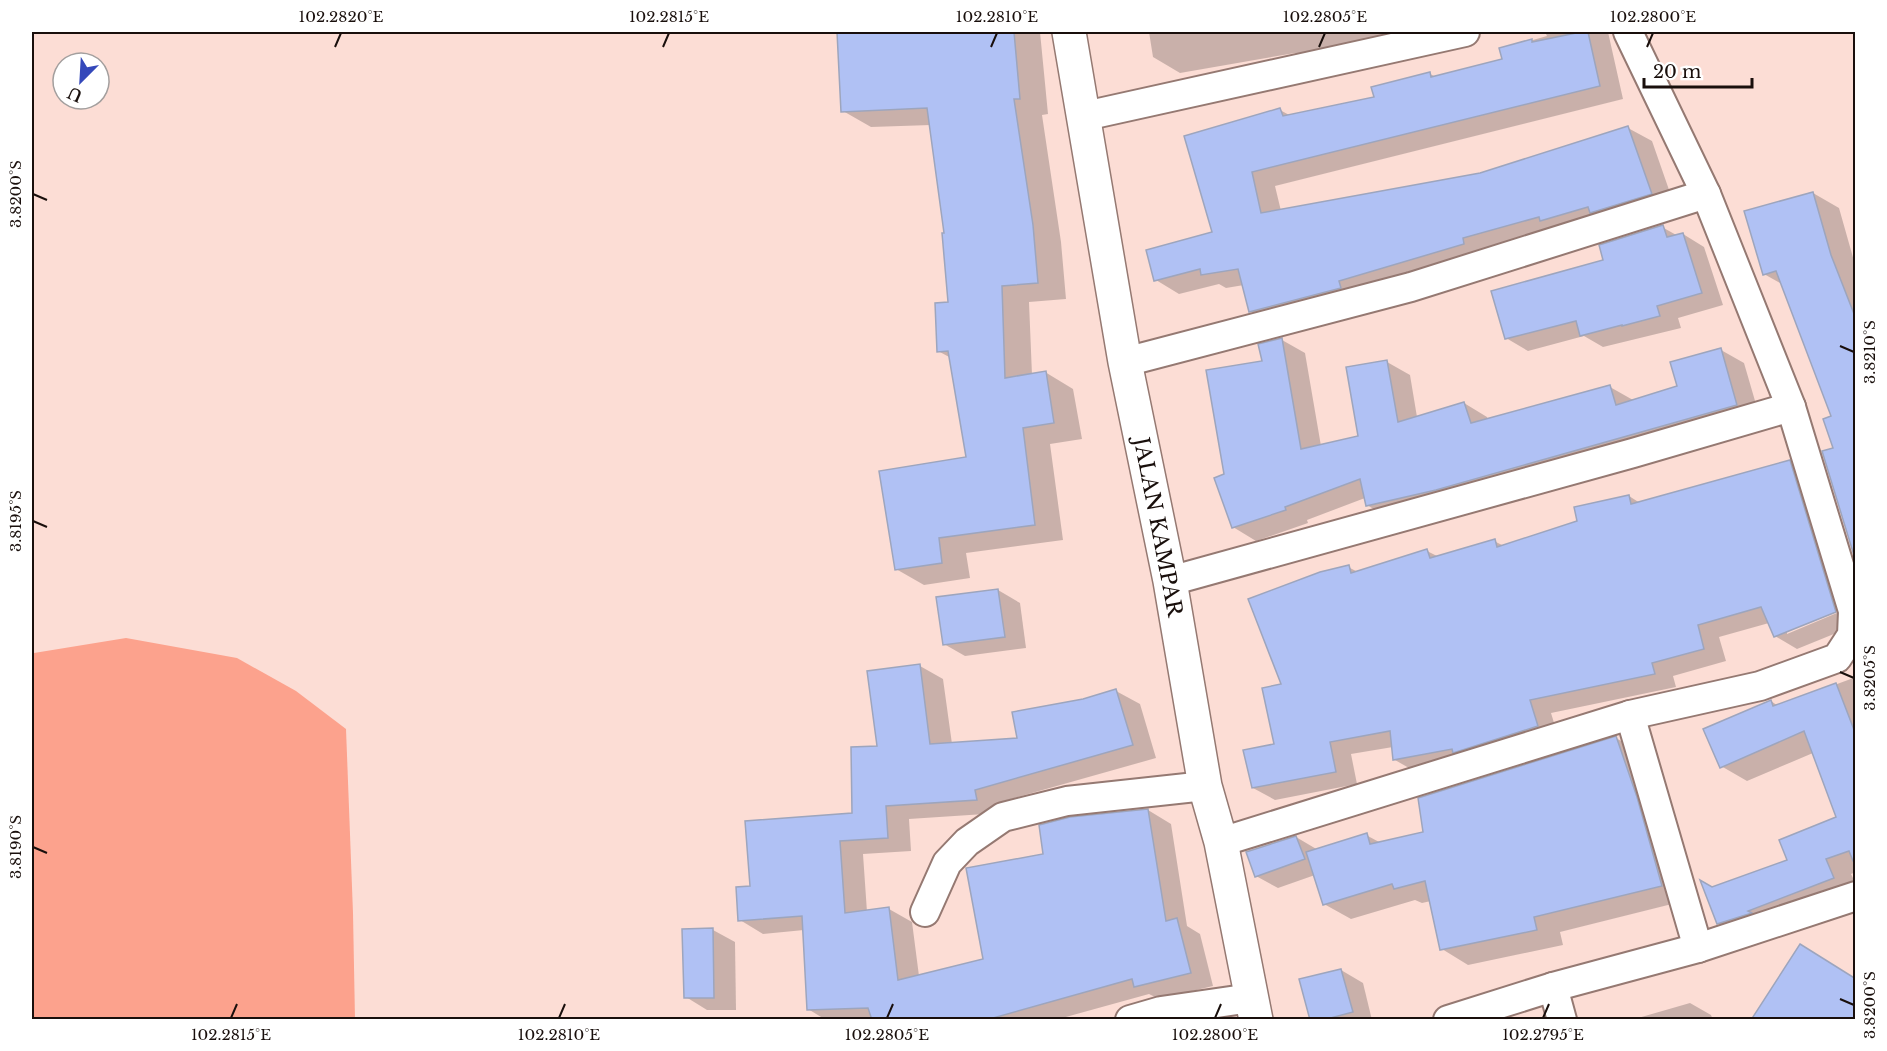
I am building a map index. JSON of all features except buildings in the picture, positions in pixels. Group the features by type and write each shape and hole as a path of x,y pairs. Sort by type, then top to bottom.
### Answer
{"street":[{"name":"JALAN KAMPAR","path":"1069,32 1125,362 1170,581 1205,786 1221,842 1254,1009"},
{"path":"1085,116 1465,32"},
{"path":"1221,842 1630,715 1771,682 1837,658 1852,635 1853,610 1791,407 1706,194 1628,32"},
{"path":"1125,362 1411,286 1706,194"},
{"path":"1170,581 1791,407"},
{"path":"1630,715 1698,948"},
{"path":"925,912 947,862 967,842 1003,817 1067,801 1205,786"},
{"path":"1449,1020 1552,987 1698,948 1856,896"},
{"path":"1552,987 1562,1020"},
{"path":"1130,1020 1161,1011 1254,1009"}],"shaded area":[{"path":"126,638 237,658 296,691 346,729 355,1019 32,1019 32,655"}]}
